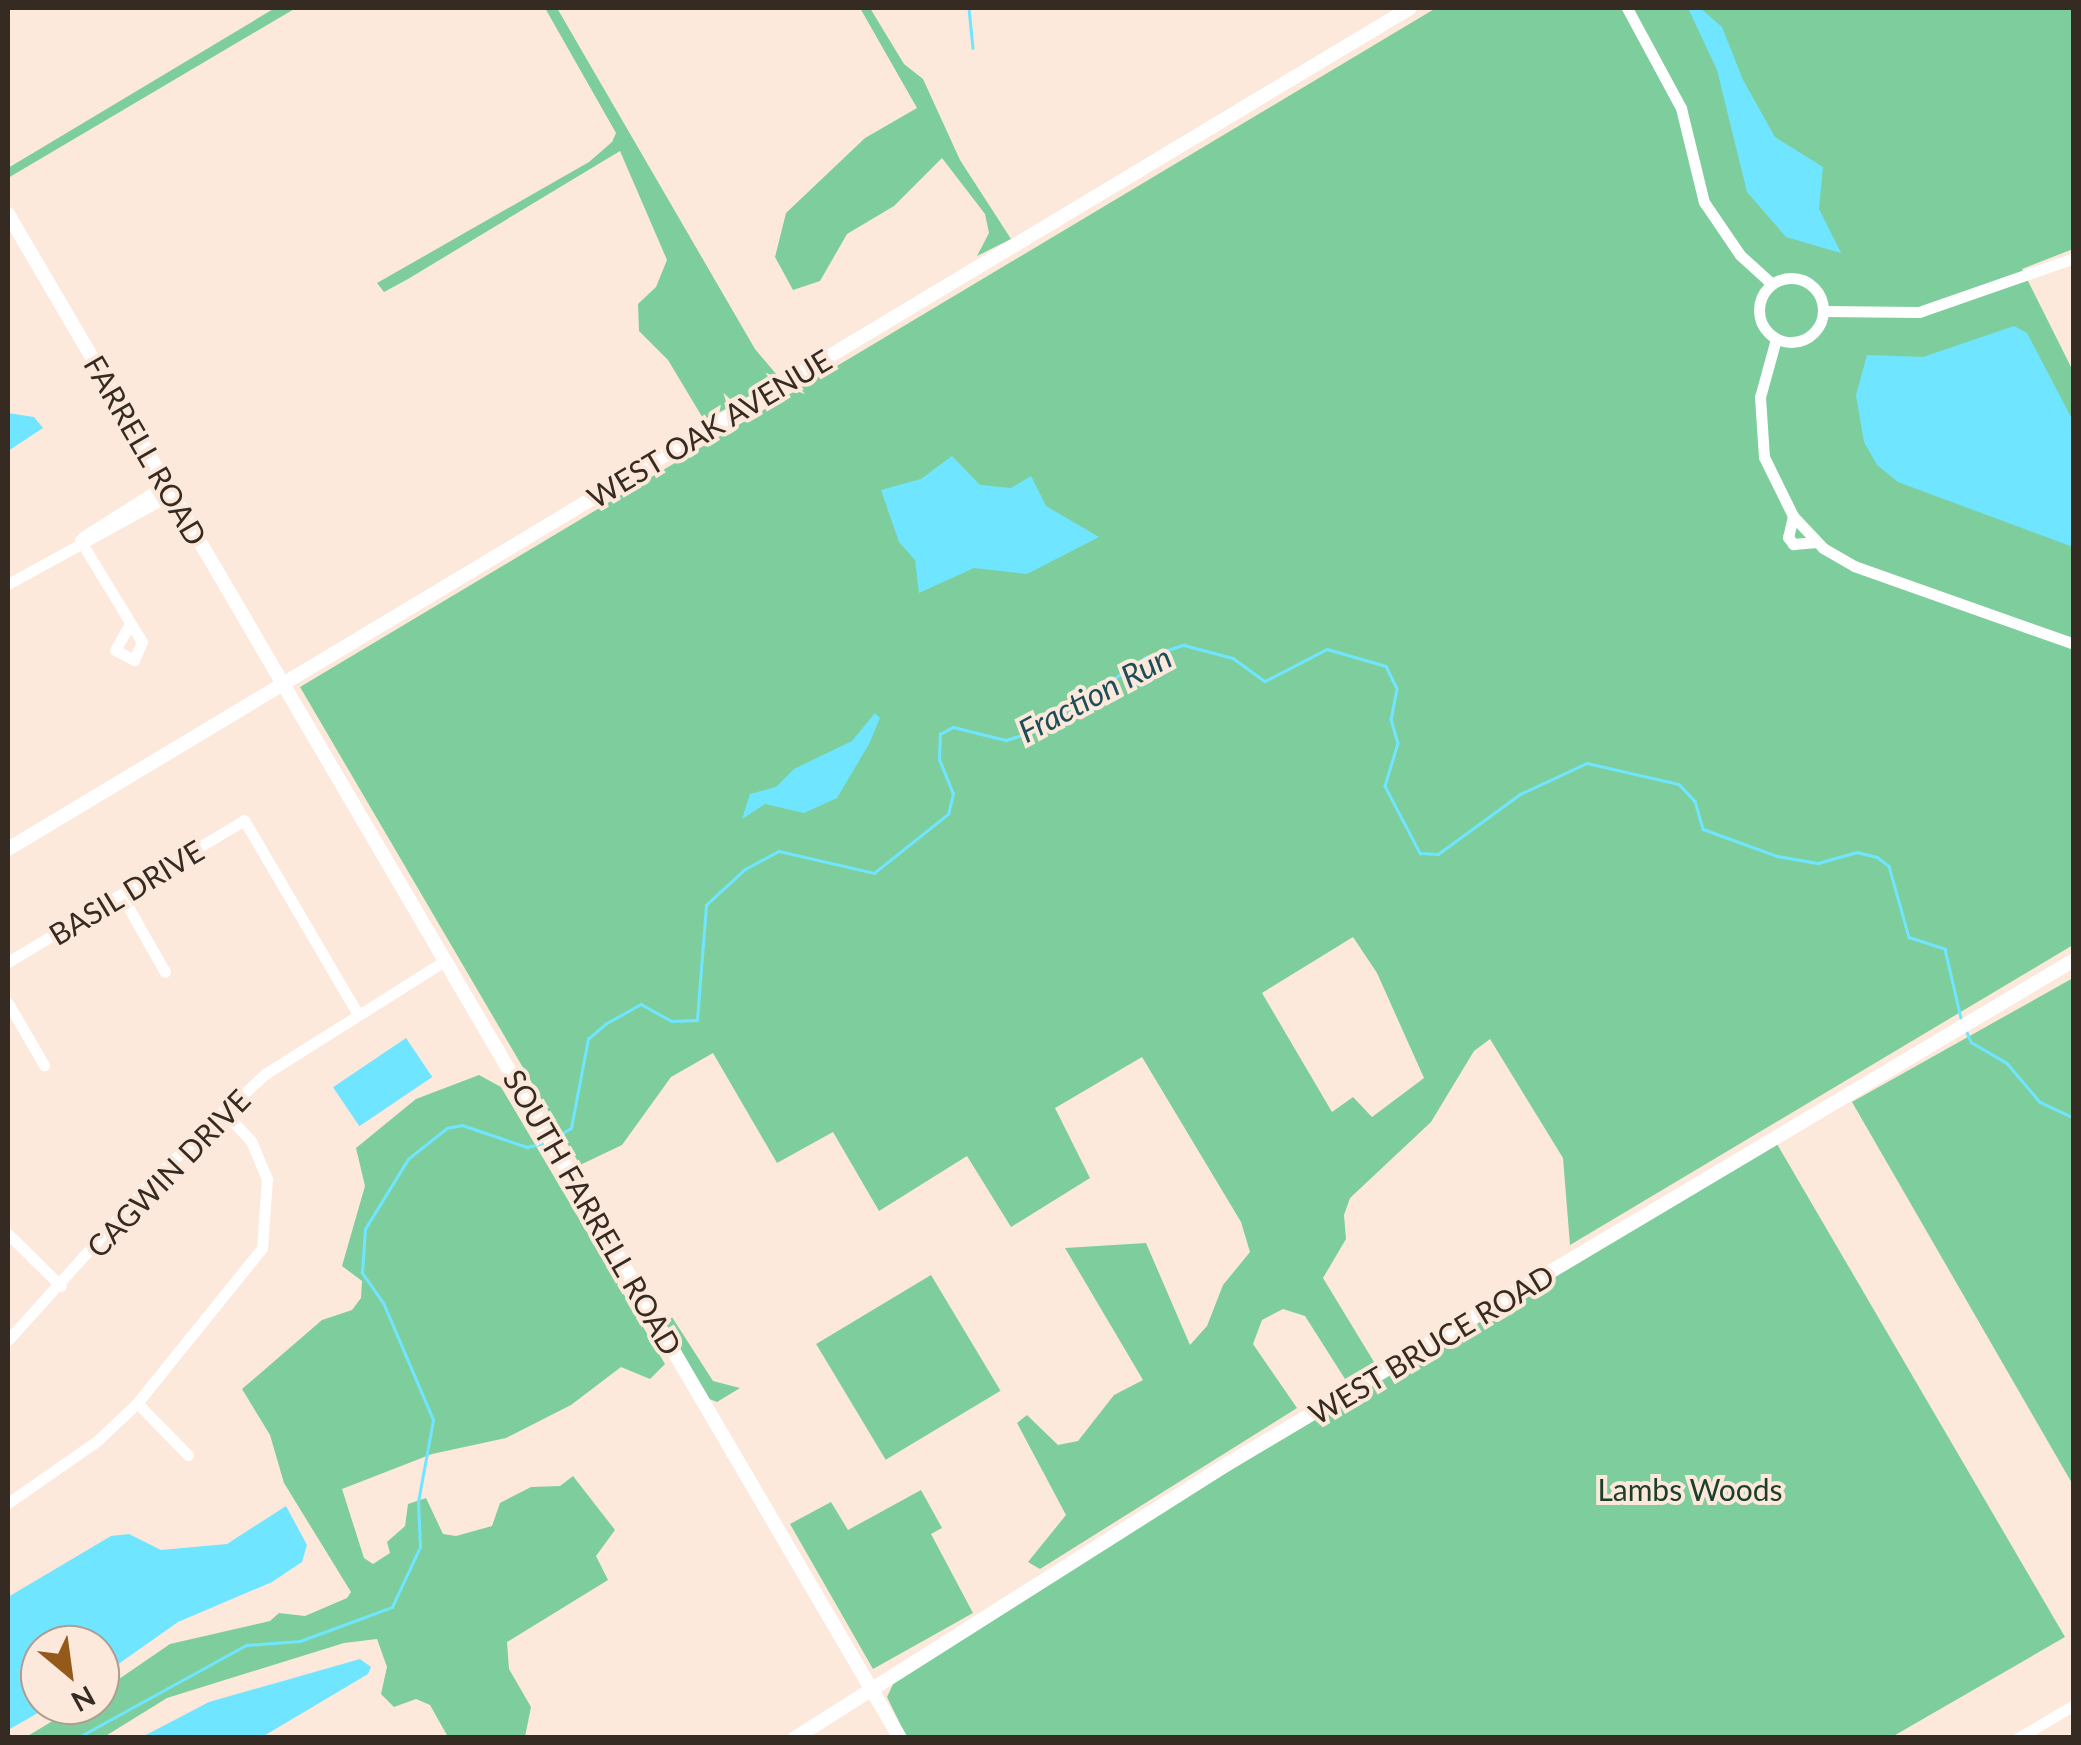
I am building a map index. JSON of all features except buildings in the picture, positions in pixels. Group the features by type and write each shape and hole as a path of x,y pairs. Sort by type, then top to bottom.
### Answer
{"street":[{"name":"WEST OAK AVENUE","path":"8,849 1410,8"},
{"path":"1627,8 1682,108 1704,202 1740,255 1772,284"},
{"name":"FARRELL ROAD","path":"8,214 285,686"},
{"path":"1823,311 1919,312 2074,258"},
{"path":"1772,284 1801,280 1817,292 1823,311 1808,337 1776,339"},
{"path":"1772,284 1758,313 1776,339"},
{"path":"1776,339 1766,368 1759,429 1777,490 1816,542 1854,566 2074,644"},
{"path":"8,584 80,540 97,523 169,489"},
{"path":"1794,516 1788,537 1794,544 1816,542"},
{"path":"80,540 129,626"},
{"name":"SOUTH FARRELL ROAD","path":"285,686 900,1738"},
{"name":"BASIL DRIVE","path":"8,962 244,820 356,1012"},
{"path":"122,896 165,972"},
{"name":"CAGWIN DRIVE","path":"8,1340 61,1286 152,1180 223,1111 294,1051 446,960"},
{"name":"WEST BRUCE ROAD","path":"795,1738 1229,1464 2074,960"},
{"path":"8,1003 44,1065"},
{"path":"8,1503 97,1441 137,1402 262,1248 267,1179 251,1141 223,1111"},
{"path":"8,1234 61,1286"},
{"path":"137,1402 188,1455"},
{"path":"2018,1738 2074,1705"}],"green space":[{"path":"275,8 296,8 8,178 8,168"},
{"path":"545,8 557,8 755,349 777,375 773,385 704,420 668,360 639,331 638,304 656,287 667,260 620,151 408,279 384,292 377,283 589,162 612,142 616,133"},
{"path":"860,8 870,8 904,64 923,79 960,160 1011,239 977,256 989,233 985,214 942,158 894,206 847,234 820,281 793,290 775,257 786,213 865,138 917,108"},
{"path":"1436,8 2073,8 2073,249 2022,269 2073,371 2073,945 1570,1245 1563,1158 1490,1039 1474,1051 1431,1122 1350,1198 1344,1215 1346,1239 1323,1278 1374,1362 1345,1379 1305,1316 1283,1309 1262,1320 1253,1344 1297,1408 1040,1569 1028,1562 1066,1515 1017,1423 1027,1415 1058,1445 1078,1441 1114,1395 1143,1380 1065,1248 1146,1243 1190,1345 1207,1326 1223,1285 1250,1252 1241,1222 1142,1057 1055,1108 1090,1178 1011,1227 967,1156 879,1211 833,1132 777,1163 713,1053 671,1077 622,1145 580,1165 300,687","holes":["1353,937 1377,973 1424,1078 1372,1117 1353,1097 1332,1112 1262,993"]},
{"path":"2073,978 2073,1485 1852,1102"},
{"path":"479,1075 501,1087 665,1364 650,1379 621,1367 571,1405 506,1438 432,1454 342,1489 364,1558 373,1564 390,1553 387,1542 405,1526 408,1504 426,1498 443,1534 456,1536 492,1526 500,1503 531,1487 560,1486 573,1476 615,1530 596,1556 608,1580 507,1642 509,1669 531,1707 525,1737 448,1737 430,1705 416,1699 394,1707 381,1694 387,1667 377,1639 344,1643 167,1698 104,1737 26,1737 46,1725 120,1725 120,1678 170,1644 270,1621 279,1613 305,1616 347,1598 351,1592 284,1483 270,1435 242,1389 322,1320 352,1310 361,1298 362,1281 342,1266 365,1186 356,1148 416,1099"},
{"name":"Lambs Woods","path":"1777,1144 2065,1637 1890,1738 907,1738 887,1697 895,1680 1174,1504"},
{"path":"931,1275 1001,1391 886,1460 816,1344"},
{"path":"670,1314 713,1381 740,1388 717,1402 707,1398 662,1319"},
{"path":"921,1490 942,1528 931,1534 973,1613 873,1669 790,1524 831,1502 848,1530"}],"water":[{"path":"1688,8 1700,8 1722,27 1743,80 1775,137 1823,167 1819,209 1841,253 1786,237 1747,192 1717,70"},
{"path":"2014,326 2027,333 2073,421 2073,547 1898,482 1877,465 1864,442 1856,395 1867,355 1923,357"},
{"path":"8,413 34,417 43,428 8,451"},
{"path":"952,456 980,485 1011,488 1031,476 1046,506 1099,537 1027,574 974,568 919,593 915,560 899,542 881,490 921,479"},
{"path":"875,713 880,718 869,744 837,798 804,813 765,804 742,819 750,794 776,787 794,769 852,741"},
{"path":"406,1038 432,1077 359,1126 333,1087"},
{"path":"286,1506 307,1545 302,1562 272,1582 178,1622 120,1663 120,1625 20,1625 20,1723 8,1730 8,1597 111,1536 129,1534 161,1550 227,1544"},
{"path":"360,1659 371,1667 368,1674 262,1737 142,1737 209,1702"}],"waterway":[{"path":"969,8 973,48"},
{"name":"Fraction Run","path":"556,1137 571,1128 588,1039 605,1024 641,1004 672,1021 697,1020 706,905 745,869 779,851 874,873 948,814 953,794 939,760 940,734 953,727 1006,740 1036,731 1146,657 1184,645 1233,658 1265,681 1327,649 1386,666 1397,689 1391,719 1398,743 1385,786 1420,853 1438,854 1520,794 1587,763 1679,784 1695,801 1703,829 1777,856 1818,863 1857,852 1877,857 1889,866 1909,937 1945,949 1961,1018"},
{"name":"Fraction Run","path":"1966,1030 1971,1042 2007,1063 2040,1102 2074,1118"},
{"name":"Fraction Run","path":"77,1738 246,1645 300,1641 392,1607 420,1547 418,1502 433,1420 383,1303 362,1273 365,1229 408,1159 447,1128 462,1125 527,1147 544,1143"}]}
